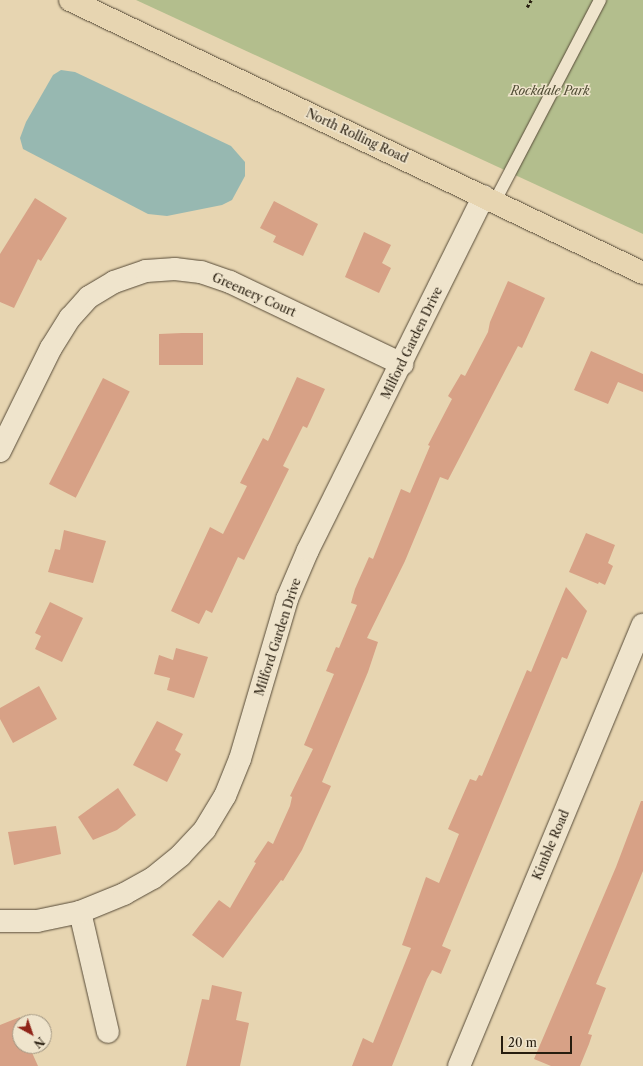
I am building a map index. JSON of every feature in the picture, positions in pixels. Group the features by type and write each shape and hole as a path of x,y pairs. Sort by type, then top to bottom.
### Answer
{"main road":[{"name":"North Rolling Road","path":"70,0 643,273"}],"street":[{"name":"Milford Garden Drive","path":"0,921 37,920 80,912 124,894 153,878 181,854 205,829 225,796 240,759 287,599 302,564 402,364 490,199"},
{"name":"Greenery Court","path":"0,451 51,348 70,318 89,298 114,282 146,272 182,270 201,272 230,282 402,364"},
{"name":"Kimble Road","path":"459,1066 643,625"},
{"path":"80,912 108,1032"}],"lane":[{"path":"490,199 600,0"}],"path":[{"path":"527,7 530,0"}],"green space":[{"name":"Rockdale Park","path":"136,0 643,0 643,234"}],"water":[{"path":"61,70 75,72 231,146 245,162 245,176 232,200 222,205 167,216 148,214 23,149 20,138 26,122 53,75"}],"building":[{"path":"35,198 67,218 41,261 38,259 14,308 0,302 0,254"},
{"path":"274,201 318,224 303,256 273,242 276,236 260,228"},
{"path":"364,232 391,245 382,263 391,268 379,293 345,277"},
{"path":"508,281 545,298 522,348 518,346 448,480 440,477 405,561 367,638 378,642 368,672 322,782 331,786 302,850 283,881 281,880 223,958 192,935 219,900 230,908 256,863 254,862 268,841 273,844 290,806 292,797 290,796 313,749 304,745 334,674 326,671 336,647 339,648 357,605 351,603 355,589 369,557 373,559 401,489 410,493 430,446 428,445 452,399 448,396 461,374 465,376 488,332 490,322"},
{"path":"203,333 203,365 159,365 159,334"},
{"path":"591,351 643,374 643,392 618,382 608,404 574,390"},
{"path":"297,377 325,389 307,428 303,426 283,466 289,469 244,560 238,557 212,613 206,610 199,624 171,611 210,527 223,534 247,486 240,483 263,438 268,441"},
{"path":"103,378 130,392 76,498 49,484"},
{"path":"64,530 106,541 93,583 48,572 55,549 60,550"},
{"path":"586,533 615,545 608,563 613,566 605,585 599,582 598,584 569,572"},
{"path":"566,587 587,611 567,659 562,657 442,946 451,950 441,974 432,970 427,979 392,1066 352,1066 363,1038 373,1043 411,948 402,945 426,877 439,883 459,834 448,829 470,779 476,781 479,775 482,776 527,670 531,672"},
{"path":"50,602 83,618 62,662 35,649 41,636 35,633"},
{"path":"176,648 208,657 194,698 167,690 170,678 154,674 159,655 173,660"},
{"path":"39,686 57,719 13,743 0,719 0,708"},
{"path":"157,721 183,734 175,750 181,754 167,782 133,765"},
{"path":"118,788 136,815 117,830 93,840 78,817"},
{"path":"641,801 643,801 643,871 596,984 606,988 588,1034 592,1035 589,1044 580,1066 551,1066 534,1059 616,867"},
{"path":"56,826 61,854 14,865 8,832"},
{"path":"212,985 242,992 236,1020 249,1023 240,1066 186,1066 202,999 209,1000"},
{"path":"12,1020 12,1054 33,1054 38,1066 0,1066 0,1025"}]}
